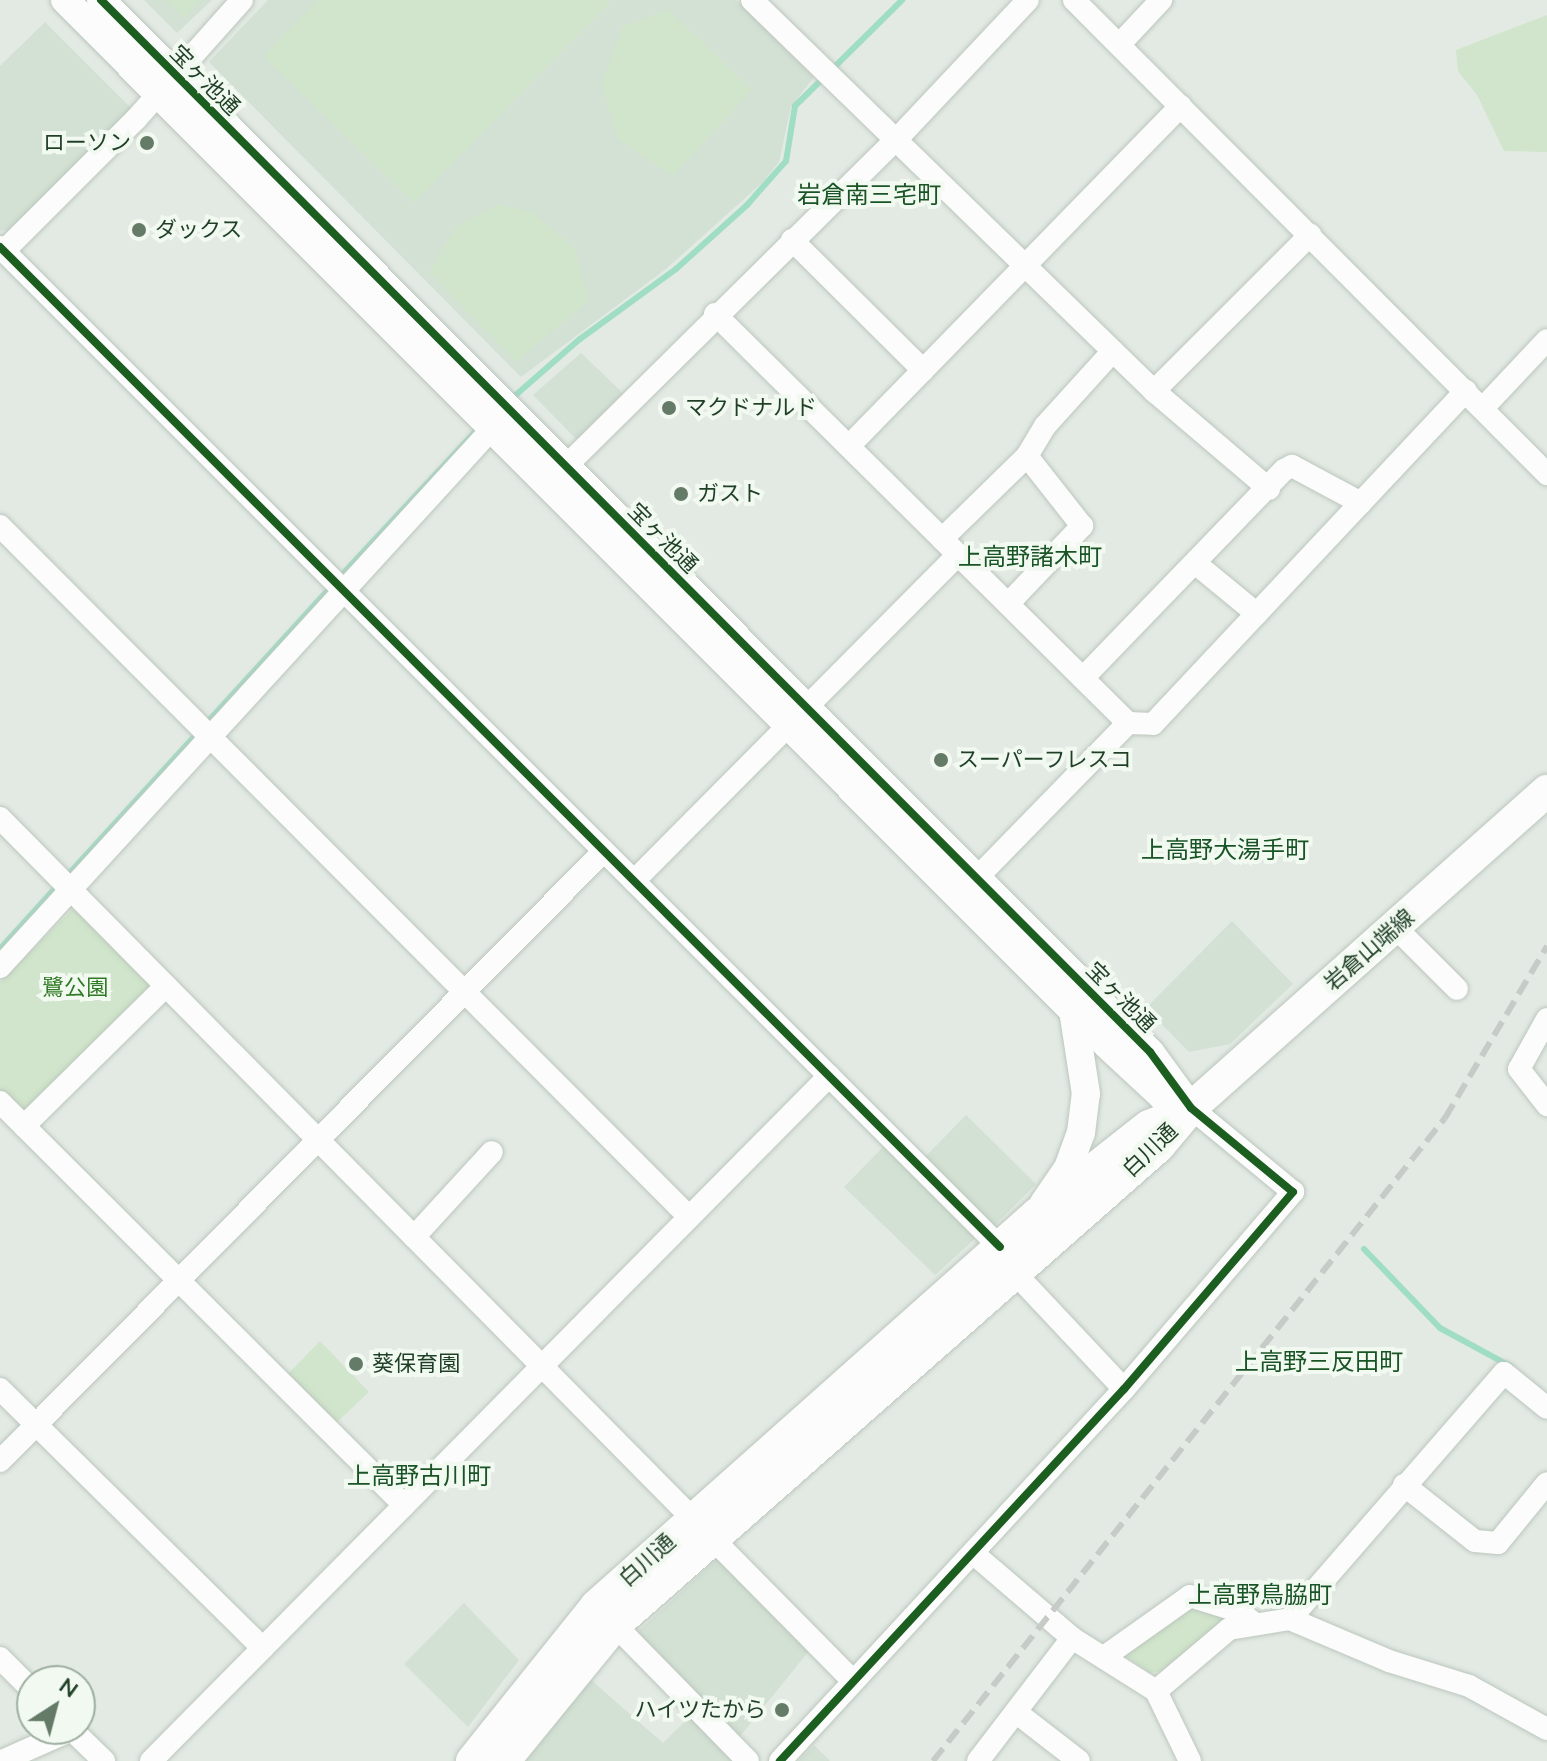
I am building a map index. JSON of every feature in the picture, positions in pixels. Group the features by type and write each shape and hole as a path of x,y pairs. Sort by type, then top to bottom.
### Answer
{"main road":[{"name":"岩倉山端線","path":"1191,1108 1547,791"},
{"name":"白川通","path":"1006,1259 1037,1214 1149,1126 1191,1108"},
{"name":"白川通","path":"472,1761 605,1616 1006,1259 1159,1146 1191,1108"},
{"name":"白川通","path":"504,1761 605,1616"}],"street":[{"name":"宝ヶ池通","path":"65,0 165,84 968,887 1150,1052 1191,1108"},
{"name":"宝ヶ池通","path":"101,0 165,84"},
{"path":"242,0 165,84 2,249 829,1076 1006,1259 1124,1389"},
{"path":"752,0 1154,391 1269,489"},
{"path":"557,476 715,314 896,140 1028,0"},
{"path":"1074,0 1547,474"},
{"path":"1119,45 1161,0"},
{"path":"849,446 1181,106"},
{"path":"1154,391 1310,235"},
{"path":"792,240 923,370"},
{"path":"715,314 1128,723 1153,724 1466,391"},
{"path":"1483,408 1547,340"},
{"path":"942,539 1027,456 1045,426 1113,351"},
{"path":"0,967 501,420"},
{"path":"1008,604 1082,526 1027,456"},
{"path":"1083,678 1292,466 1361,503"},
{"path":"0,526 689,1217"},
{"path":"634,881 958,555"},
{"path":"1195,563 1257,614"},
{"path":"968,887 1128,723"},
{"path":"0,818 853,1681"},
{"path":"0,1461 604,851"},
{"name":"宝ヶ池通","path":"968,887 1073,1010 1163,1097 1191,1108"},
{"path":"1396,928 1457,989"},
{"path":"24,1126 166,986"},
{"path":"1037,1214 1068,1168 1081,1133 1086,1094 1073,1010"},
{"path":"1547,1019 1519,1069 1547,1105"},
{"path":"151,1761 829,1076"},
{"path":"0,1102 404,1505"},
{"path":"780,1761 1124,1389 1293,1192 1191,1108"},
{"path":"414,1237 492,1152"},
{"path":"1290,1619 1504,1373 1547,1408"},
{"path":"0,1389 263,1648"},
{"path":"1404,1485 1475,1541 1498,1543 1547,1483"},
{"path":"974,1554 1072,1638 1156,1691 1190,1761"},
{"path":"1104,1657 1190,1596 1238,1611 1254,1623"},
{"path":"605,1616 748,1761"},
{"path":"1156,1691 1229,1629 1290,1619 1389,1661 1469,1686 1547,1729"},
{"path":"978,1761 1072,1638"},
{"path":"0,1658 16,1674"},
{"path":"1017,1713 1079,1761"},
{"path":"2,1761 38,1745"},
{"path":"87,1745 104,1761"}],"shaded area":[{"path":"144,0 212,0 177,33"},
{"path":"268,0 736,0 814,77 791,107 779,162 763,182 666,269 521,377 209,62"},
{"path":"45,22 133,110 8,230 0,231 0,66"},
{"path":"581,353 625,395 580,443 533,395"},
{"path":"1232,921 1293,984 1230,1044 1189,1052 1146,1008"},
{"path":"966,1115 1036,1184 993,1227 923,1159"},
{"path":"887,1143 978,1236 935,1275 844,1187"},
{"path":"722,1555 809,1651 737,1740 634,1635"},
{"path":"464,1603 519,1660 468,1727 404,1664"},
{"path":"590,1679 663,1743 690,1716 734,1761 526,1761"},
{"path":"814,1745 830,1761 798,1761"}],"green space":[{"path":"166,0 201,0 184,18"},
{"path":"318,0 612,0 414,203 263,56"},
{"path":"668,9 752,90 673,176 618,139 602,84 622,27"},
{"path":"1547,15 1547,152 1504,151 1477,95 1458,71 1456,50"},
{"path":"497,205 531,211 574,248 589,300 516,362 429,272 457,225"},
{"name":"鷺公園","path":"81,909 152,981 151,993 31,1113 18,1111 0,1093 0,982 72,910"},
{"path":"320,1341 369,1392 335,1424 286,1376"},
{"path":"1190,1604 1224,1614 1226,1620 1170,1669 1150,1673 1127,1657 1127,1651"}],"waterway":[{"path":"510,400 580,339 676,269 747,205 786,161 795,106 902,0"},
{"path":"338,579 478,429"},
{"path":"66,877 331,587"},
{"path":"0,949 58,885"},
{"path":"1364,1249 1440,1328 1510,1366"}],"railway":[{"path":"933,1761 1445,1118 1547,946"}],"cycle path":[{"path":"101,0 1150,1052 1191,1108 1293,1192 1124,1389 780,1761"},
{"path":"0,247 1000,1247"}],"place":[{"name":"ローソン","path":"147,143"},
{"name":"ダックス","path":"139,230"},
{"name":"マクドナルド","path":"669,408"},
{"name":"ガスト","path":"681,494"},
{"name":"スーパーフレスコ","path":"941,760"},
{"name":"葵保育園","path":"356,1364"},
{"name":"ハイツたから","path":"782,1710"}],"district":[{"name":"岩倉南三宅町","path":"869,195"},
{"name":"上高野諸木町","path":"1030,557"},
{"name":"上高野大湯手町","path":"1225,850"},
{"name":"上高野三反田町","path":"1319,1362"},
{"name":"上高野古川町","path":"419,1476"},
{"name":"上高野鳥脇町","path":"1260,1595"}]}
